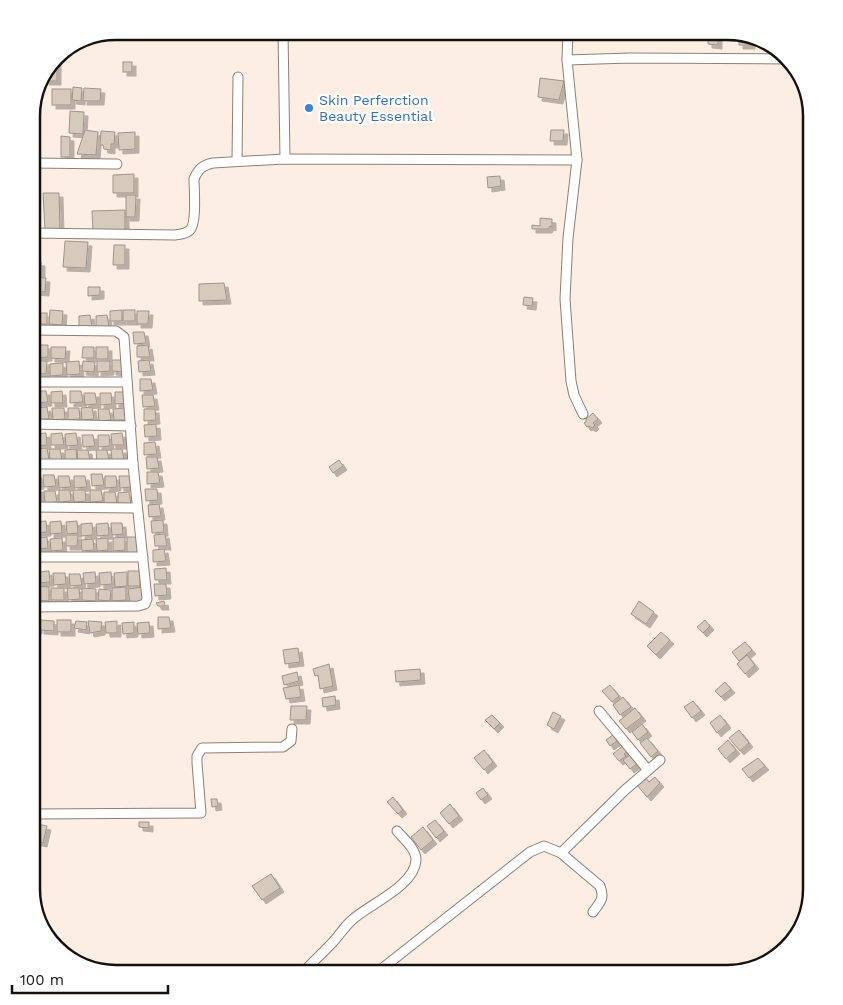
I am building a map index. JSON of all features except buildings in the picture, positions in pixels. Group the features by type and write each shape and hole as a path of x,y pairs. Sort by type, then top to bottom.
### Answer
{"street":[{"path":"283,40 285,159"},
{"path":"568,40 567,60 576,160 568,238 565,299 571,381 574,395 582,414"},
{"path":"567,60 630,58 777,59"},
{"path":"237,161 238,77"},
{"path":"40,233 166,234 189,231 194,222 194,179 199,169 214,163 285,159 576,160"},
{"path":"40,163 117,164"},
{"path":"40,330 116,331 120,332 125,340 133,464 147,599 142,606 40,607"},
{"path":"40,382 127,382"},
{"path":"40,424 131,426"},
{"path":"40,464 133,464"},
{"path":"40,507 137,508"},
{"path":"40,557 143,557"},
{"path":"599,711 648,770"},
{"path":"40,814 201,813 197,756 202,748 283,747 291,741 292,729"},
{"path":"561,853 660,760"},
{"path":"311,965 354,918 388,895 409,876 416,860 414,853 398,832"},
{"path":"386,965 530,852 544,846 561,853 600,886 603,894 601,902 593,912"}],"place":[{"name":"Skin Perferction Beauty Essential","path":"309,108"}]}
